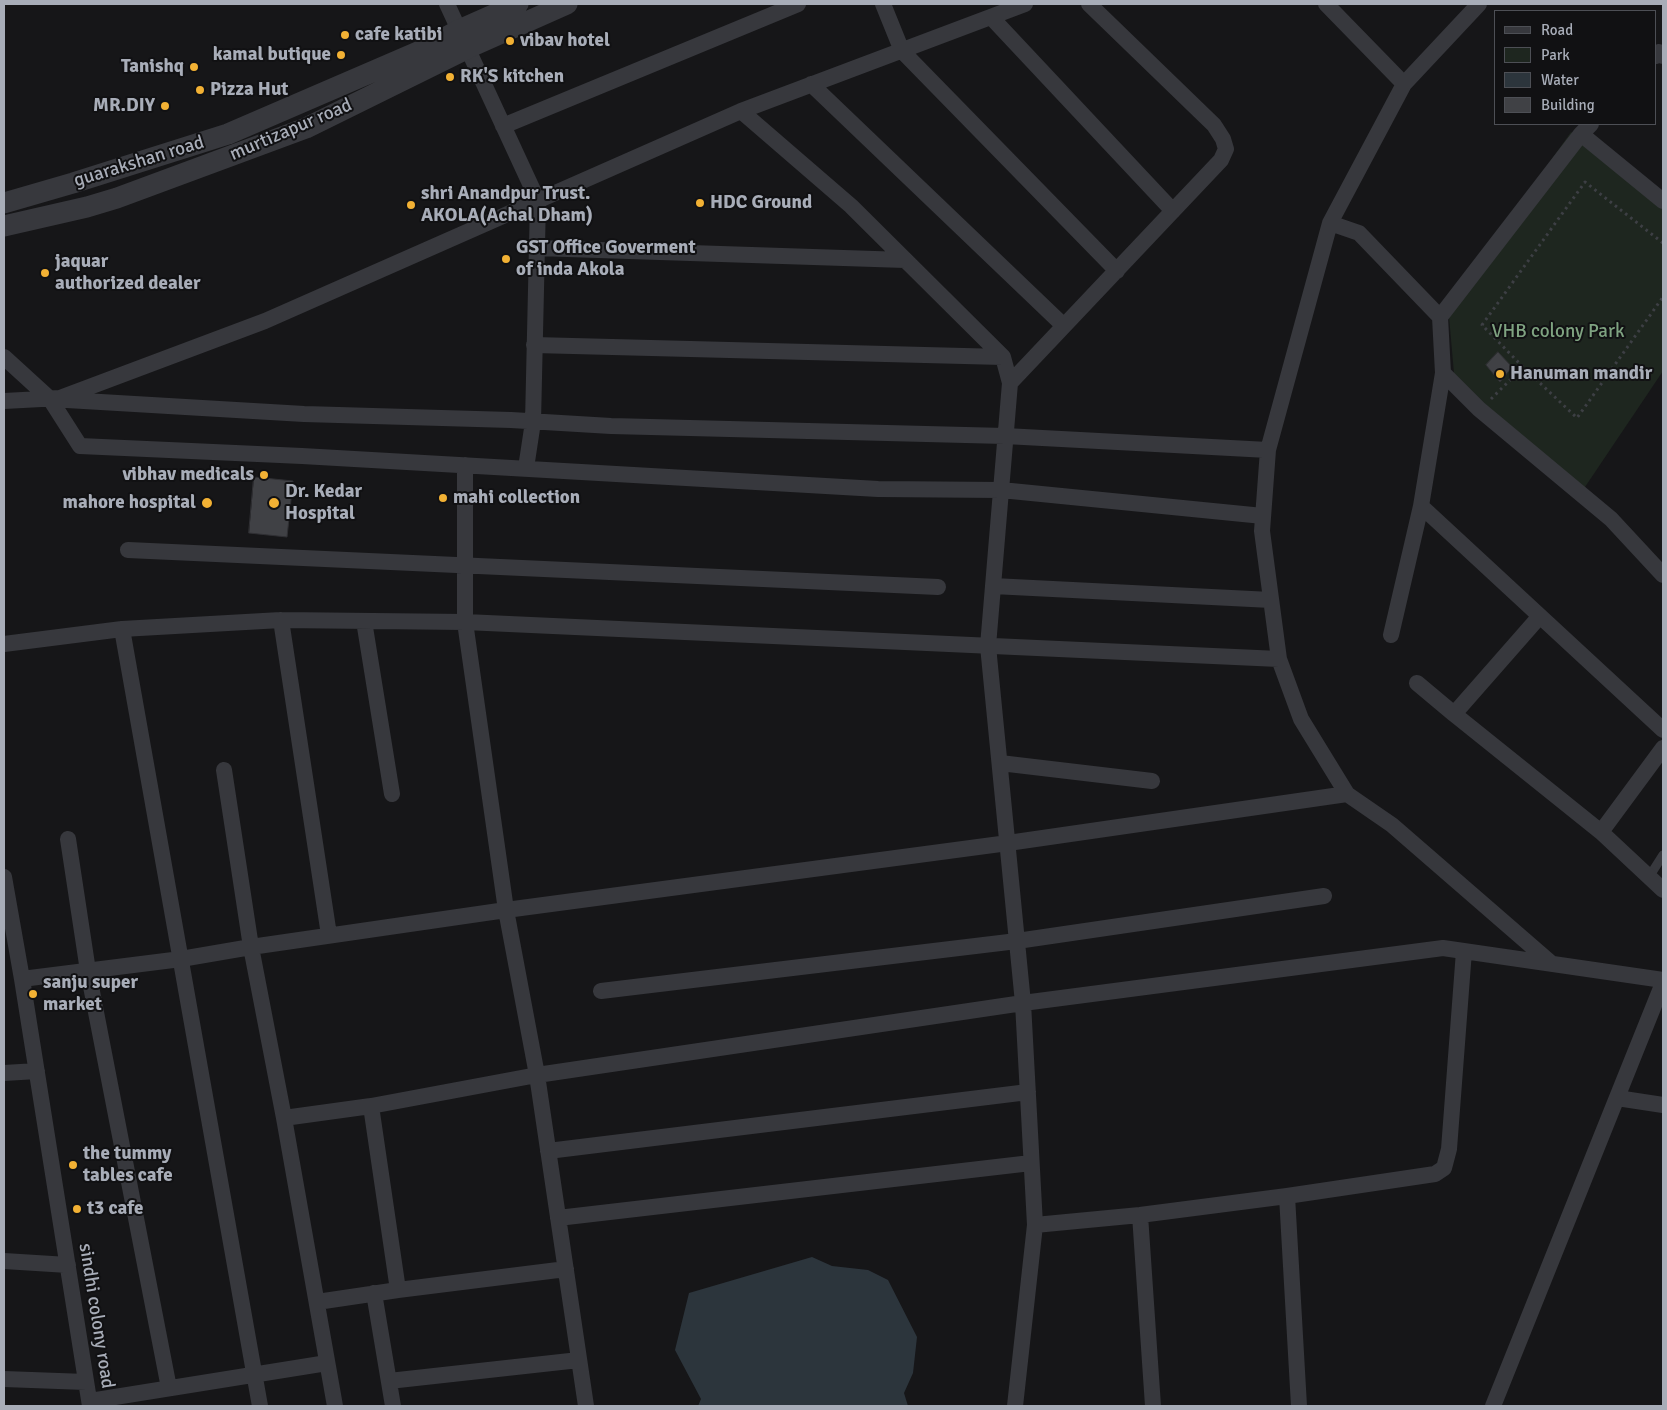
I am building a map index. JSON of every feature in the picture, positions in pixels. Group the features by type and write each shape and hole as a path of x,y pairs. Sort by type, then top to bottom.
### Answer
{"street":[{"path":"447,4 538,202 533,422 526,468"},
{"name":"guarakshan road","path":"4,203 228,134 425,49 464,39 518,4"},
{"name":"murtizapur road","path":"4,226 87,207 117,198 306,128 464,39 566,4"},
{"path":"503,126 798,4"},
{"path":"884,4 902,51 1117,271"},
{"path":"4,401 60,398 265,321 741,111 1025,4"},
{"path":"1010,383 1221,160 1226,149 1223,139 1214,125 1089,4"},
{"path":"1326,4 1404,84"},
{"path":"1479,4 1404,84 1330,223 1268,450 1262,531 1279,659 1302,719 1347,794 1392,825 1551,964"},
{"path":"991,17 1173,211"},
{"path":"811,84 1064,326"},
{"path":"741,111 851,206 1003,357 1010,383 988,646 1023,1003 1035,1225 1016,1406"},
{"path":"1392,634 1420,506 1443,373 1440,317 1586,129 1663,201"},
{"path":"1330,223 1358,232 1440,317"},
{"path":"537,248 906,260"},
{"path":"534,345 1003,357"},
{"path":"4,357 50,399 80,446 526,468 878,489 1001,490 1263,516"},
{"path":"1443,373 1479,410 1611,519 1661,566"},
{"path":"50,399 304,414 611,426 1005,436 1268,450"},
{"path":"465,465 465,622 506,910 537,1075 586,1406"},
{"path":"1420,506 1663,730"},
{"path":"128,550 938,587"},
{"path":"993,586 1271,600"},
{"path":"1454,714 1540,616"},
{"path":"4,644 122,629 281,620 465,622 1279,659"},
{"path":"281,620 329,936"},
{"path":"364,621 392,794"},
{"path":"122,629 260,1406"},
{"path":"1417,683 1601,832 1663,890"},
{"path":"1601,832 1663,748"},
{"path":"1000,763 1152,781"},
{"path":"224,770 251,946 284,1118 335,1406"},
{"path":"22,979 181,959 251,946 1008,843 1347,794"},
{"path":"68,839 88,971 169,1388"},
{"name":"sindhi colony road","path":"4,877 90,1404"},
{"path":"601,991 1017,941 1324,896"},
{"path":"284,1118 371,1106 537,1075 1023,1003 1443,948 1663,981 1493,1406"},
{"path":"1035,1225 1140,1215 1435,1174 1444,1168 1449,1149 1464,951"},
{"path":"4,1073 37,1071"},
{"path":"548,1151 1028,1092"},
{"path":"1617,1098 1663,1105"},
{"path":"371,1106 398,1290"},
{"path":"558,1218 1031,1163"},
{"path":"1287,1196 1299,1406"},
{"path":"1140,1215 1153,1406"},
{"path":"4,1261 68,1265"},
{"path":"317,1302 566,1269"},
{"path":"374,1293 393,1406"},
{"path":"389,1381 579,1360"},
{"path":"90,1404 169,1388 328,1363"},
{"path":"4,1379 86,1382"}],"lane":[{"path":"1649,877 1663,855"}],"path":[{"path":"1663,243 1585,182 1482,325 1577,418 1663,297"},
{"path":"1479,410 1523,367"}],"green space":[{"name":"VHB colony Park","path":"1571,132 1663,205 1663,371 1585,487 1573,487 1455,385 1448,305"}],"water":[{"path":"812,1257 832,1266 868,1270 888,1280 917,1337 913,1373 904,1393 908,1406 698,1406 701,1399 675,1350 689,1293"}],"building":[{"name":"Hanuman mandir","path":"1498,352 1512,367 1500,382 1486,365"},
{"path":"254,477 293,481 287,537 249,533"}],"place":[{"name":"cafe katibi","path":"345,35"},
{"name":"vibav hotel","path":"510,41"},
{"name":"kamal butique","path":"341,55"},
{"name":"Tanishq","path":"194,67"},
{"name":"RK'S kitchen","path":"450,77"},
{"name":"Pizza Hut","path":"200,90"},
{"name":"MR.DIY","path":"165,106"},
{"name":"HDC Ground","path":"700,203"},
{"name":"shri Anandpur Trust. AKOLA(Achal Dham)","path":"411,205"},
{"name":"GST Office Goverment of inda Akola","path":"506,259"},
{"name":"jaquar authorized dealer","path":"45,273"},
{"name":"Hanuman mandir","path":"1500,374"},
{"name":"vibhav medicals","path":"264,475"},
{"name":"mahi collection","path":"443,498"},
{"name":"mahore hospital","path":"207,503"},
{"name":"Dr. Kedar Hospital","path":"274,503"},
{"name":"sanju super market","path":"33,994"},
{"name":"the tummy tables cafe","path":"73,1165"},
{"name":"t3 cafe","path":"77,1209"}]}
